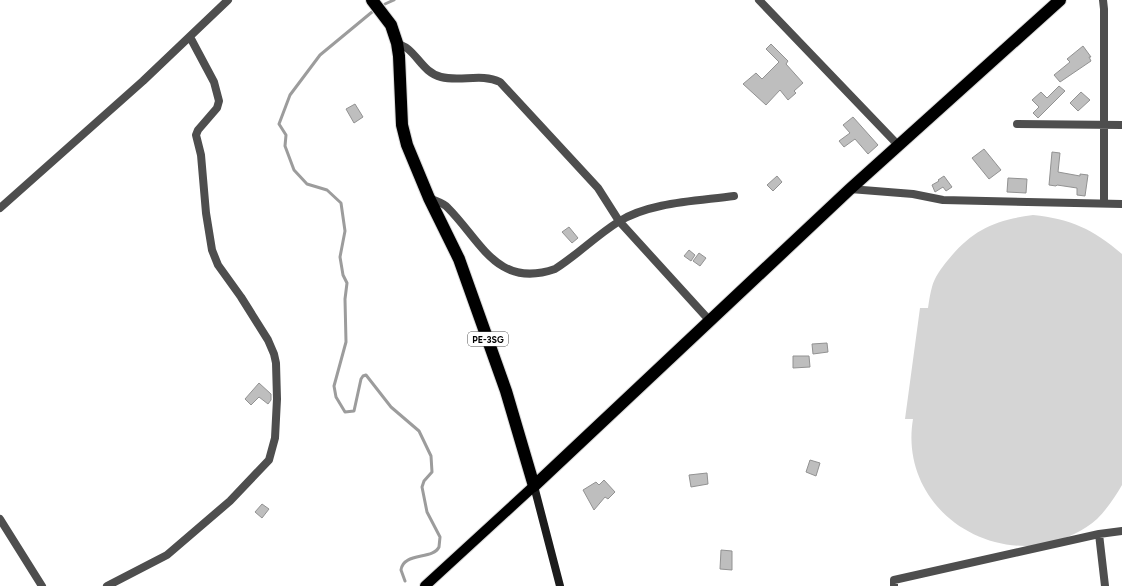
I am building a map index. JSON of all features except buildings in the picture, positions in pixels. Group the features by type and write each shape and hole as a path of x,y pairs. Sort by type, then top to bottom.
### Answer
{"highway":[{"name":"PE-3SG","path":"372,0 391,25 397,43 400,56 402,125 412,161 459,259 506,392 534,486"},
{"path":"534,486 850,190 1060,0"}],"main road":[{"path":"425,586 534,486 560,586"}],"street":[{"path":"0,208 190,37 228,0"},
{"path":"759,0 899,146"},
{"path":"1103,0 1104,203"},
{"path":"107,586 167,555 230,501 269,460 275,438 277,399 276,362 274,354 268,340 241,297 218,265 212,250 206,213 201,155 196,135 198,130 217,108 219,101 214,82 190,37"},
{"path":"397,43 407,48 426,69 440,77 466,80 487,78 500,82 598,188 619,221 710,321"},
{"path":"1018,124 1122,125"},
{"path":"850,190 913,194 943,200 1122,204"},
{"path":"429,198 447,207 495,263 511,271 526,274 543,273 555,269 619,221 639,212 666,205 734,196"},
{"path":"0,519 42,586"},
{"path":"894,586 894,580 1099,534 1122,531"},
{"path":"1099,534 1105,586"}],"shaded area":[{"path":"1033,215 1059,219 1081,227 1101,238 1122,254 1122,485 1104,511 1087,527 1075,534 1051,542 1030,546 1004,544 980,537 959,525 940,510 926,491 916,469 912,445 913,419 905,419 920,308 928,308 933,284 938,273 957,250 975,234 985,228 1007,220"}],"waterway":[{"path":"385,4 394,0"},
{"path":"372,12 320,55 290,95 279,124 286,135 285,146 294,170 307,184 327,190 341,203 345,231 340,257 343,275 347,283 345,299 346,342 334,386 336,397 345,412 354,411 361,379 366,375 391,407 419,431 431,456 432,472 424,481 422,487 427,512 440,537 439,547 431,554 412,558 403,564 401,570 405,581"}]}
